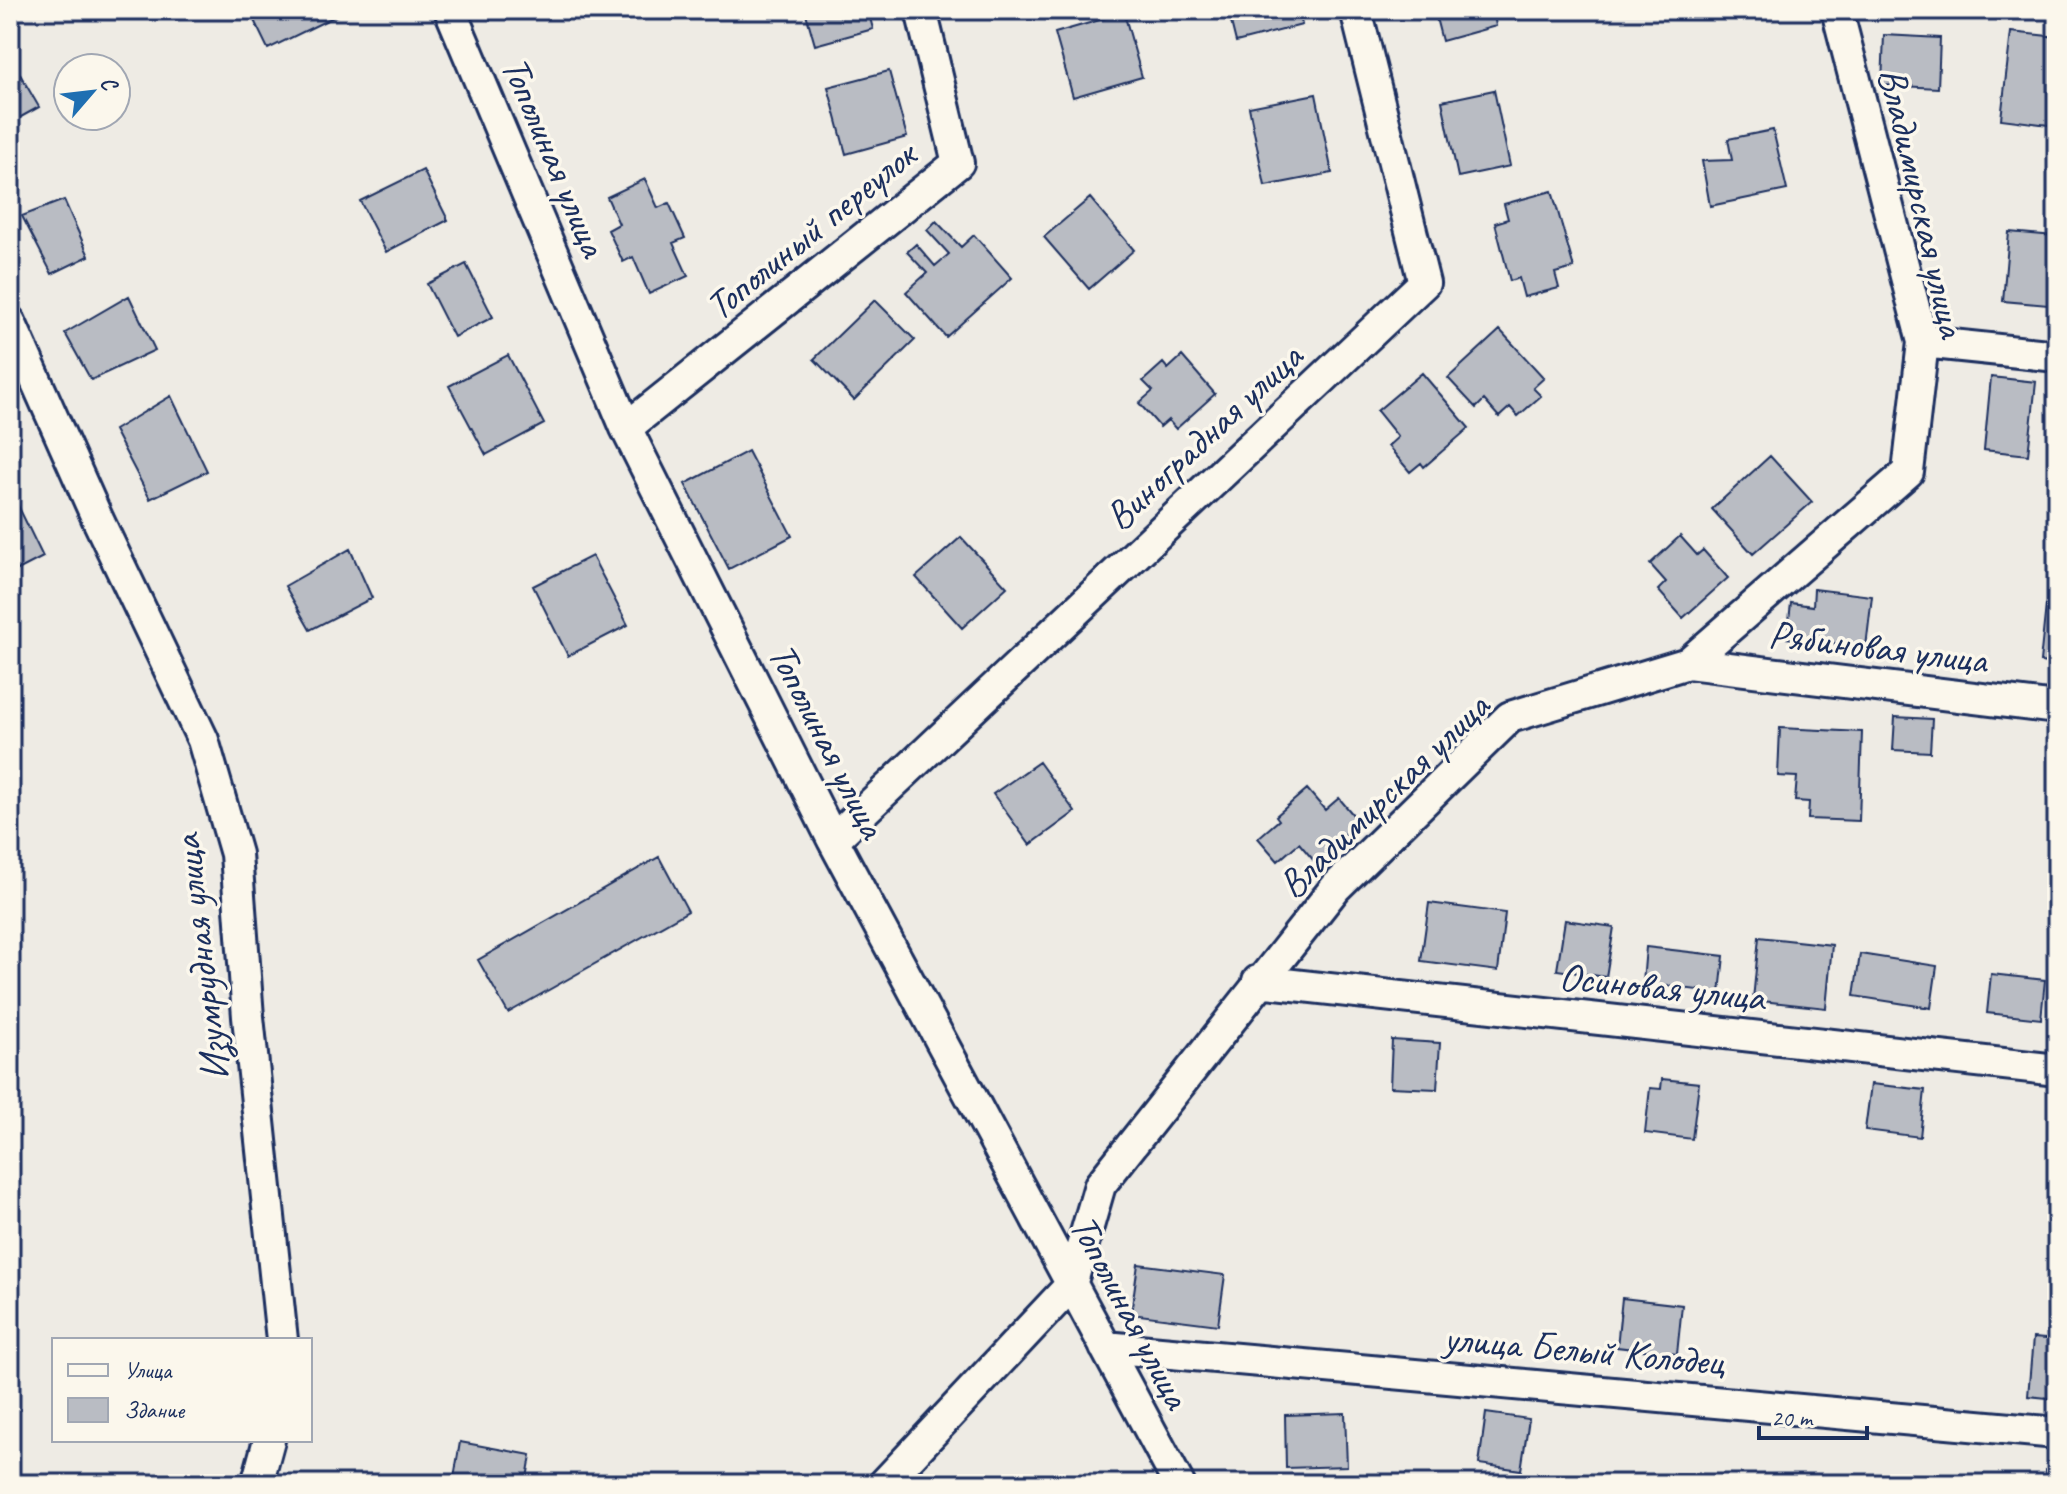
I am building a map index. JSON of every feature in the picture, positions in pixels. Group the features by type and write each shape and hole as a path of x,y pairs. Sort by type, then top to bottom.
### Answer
{"street":[{"name":"Тополиная улица","path":"450,10 626,428 833,840 1179,1484"},
{"name":"Тополиный переулок","path":"626,428 958,163 921,10"},
{"name":"Виноградная улица","path":"833,840 1424,283 1356,10"},
{"name":"Владимирская улица","path":"884,1484 1071,1285 1100,1185 1258,981 1336,887 1510,717 1688,663 1908,472 1923,342 1837,10"},
{"name":"Изумрудная улица","path":"10,322 98,520 203,740 236,854 248,1017 282,1338"},
{"path":"1923,342 2057,356"},
{"name":"Рябиновая улица","path":"1688,663 2057,708"},
{"name":"Осиновая улица","path":"1258,981 2057,1070"},
{"name":"улица Белый Колодец","path":"1105,1347 2057,1433"},
{"path":"257,1484 268,1442"}],"building":[{"path":"249,10 348,10 268,49"},
{"path":"805,10 868,10 873,29 815,45"},
{"path":"1228,10 1299,10 1302,25 1236,42"},
{"path":"1434,10 1506,12 1494,15 1496,26 1442,41"},
{"path":"1124,13 1142,77 1073,97 1055,33"},
{"path":"2011,32 2057,37 2057,126 2001,119"},
{"path":"1884,35 1940,38 1938,88 1882,85"},
{"path":"10,57 39,107 10,123"},
{"path":"889,71 907,137 846,154 828,87"},
{"path":"1494,90 1510,166 1458,177 1442,101"},
{"path":"1316,94 1332,173 1265,186 1249,107"},
{"path":"1773,130 1787,190 1710,206 1702,161 1732,160 1728,139"},
{"path":"423,170 448,220 386,252 360,201"},
{"path":"645,179 658,208 669,203 685,238 673,243 688,276 649,294 633,257 623,262 608,230 619,224 607,197"},
{"path":"1552,191 1574,268 1555,273 1559,288 1524,297 1519,278 1510,281 1495,223 1508,219 1504,204"},
{"path":"1090,198 1134,250 1089,289 1044,237"},
{"path":"64,200 89,256 52,274 22,216"},
{"path":"936,221 961,247 974,235 1012,278 946,337 906,292 927,273 907,252 916,244 935,266 949,254 927,230"},
{"path":"2009,232 2055,236 2048,305 2003,301"},
{"path":"466,264 493,317 454,337 427,284"},
{"path":"129,296 155,350 91,380 65,333"},
{"path":"875,300 915,340 854,400 814,359"},
{"path":"1500,330 1544,378 1533,388 1541,396 1518,416 1510,407 1499,417 1484,400 1476,408 1448,378"},
{"path":"508,355 544,424 486,455 449,386"},
{"path":"1182,356 1215,394 1176,429 1168,420 1160,427 1139,403 1153,391 1143,381 1163,363 1168,369"},
{"path":"1422,373 1469,428 1424,467 1421,463 1410,472 1388,446 1398,437 1377,411"},
{"path":"1991,377 2036,382 2028,455 1984,450"},
{"path":"171,396 207,471 150,499 114,430"},
{"path":"748,451 792,536 729,569 685,484"},
{"path":"1770,456 1812,502 1753,554 1712,509"},
{"path":"10,489 43,557 10,574"},
{"path":"1680,536 1697,555 1703,550 1728,578 1683,618 1658,590 1666,582 1650,564"},
{"path":"961,537 1007,587 962,628 916,577"},
{"path":"350,549 372,598 310,630 285,586"},
{"path":"592,556 628,625 568,656 533,586"},
{"path":"1814,589 1872,596 1866,647 1787,638 1791,603 1813,606"},
{"path":"2046,605 2057,606 2057,664 2040,662"},
{"path":"1895,717 1932,719 1930,752 1893,750"},
{"path":"1780,728 1862,732 1859,821 1808,819 1809,802 1795,801 1797,777 1778,776"},
{"path":"1039,762 1075,812 1030,845 993,794"},
{"path":"1307,789 1325,810 1339,798 1359,822 1344,835 1350,842 1320,868 1299,843 1278,861 1258,838 1279,820 1276,816"},
{"path":"659,857 688,911 508,1013 478,960"},
{"path":"1429,903 1505,913 1498,971 1421,961"},
{"path":"1565,920 1614,927 1606,977 1557,970"},
{"path":"1759,937 1832,945 1826,1008 1753,1000"},
{"path":"1646,947 1724,956 1720,993 1643,983"},
{"path":"1860,954 1937,966 1931,1008 1854,996"},
{"path":"1991,974 2045,980 2041,1019 1987,1013"},
{"path":"1392,1040 1440,1043 1437,1089 1390,1087"},
{"path":"1662,1079 1699,1083 1692,1139 1645,1133 1650,1088 1661,1089"},
{"path":"1871,1084 1925,1090 1920,1137 1865,1130"},
{"path":"1138,1264 1225,1275 1218,1325 1131,1314"},
{"path":"1622,1298 1682,1305 1677,1354 1617,1347"},
{"path":"2033,1338 2057,1340 2057,1399 2028,1396"},
{"path":"1345,1413 1347,1466 1286,1468 1285,1415"},
{"path":"1486,1413 1529,1419 1521,1470 1479,1464"},
{"path":"460,1442 531,1455 526,1484 453,1484"},
{"path":"2057,1469 2057,1484 2046,1484 2045,1470"}]}
